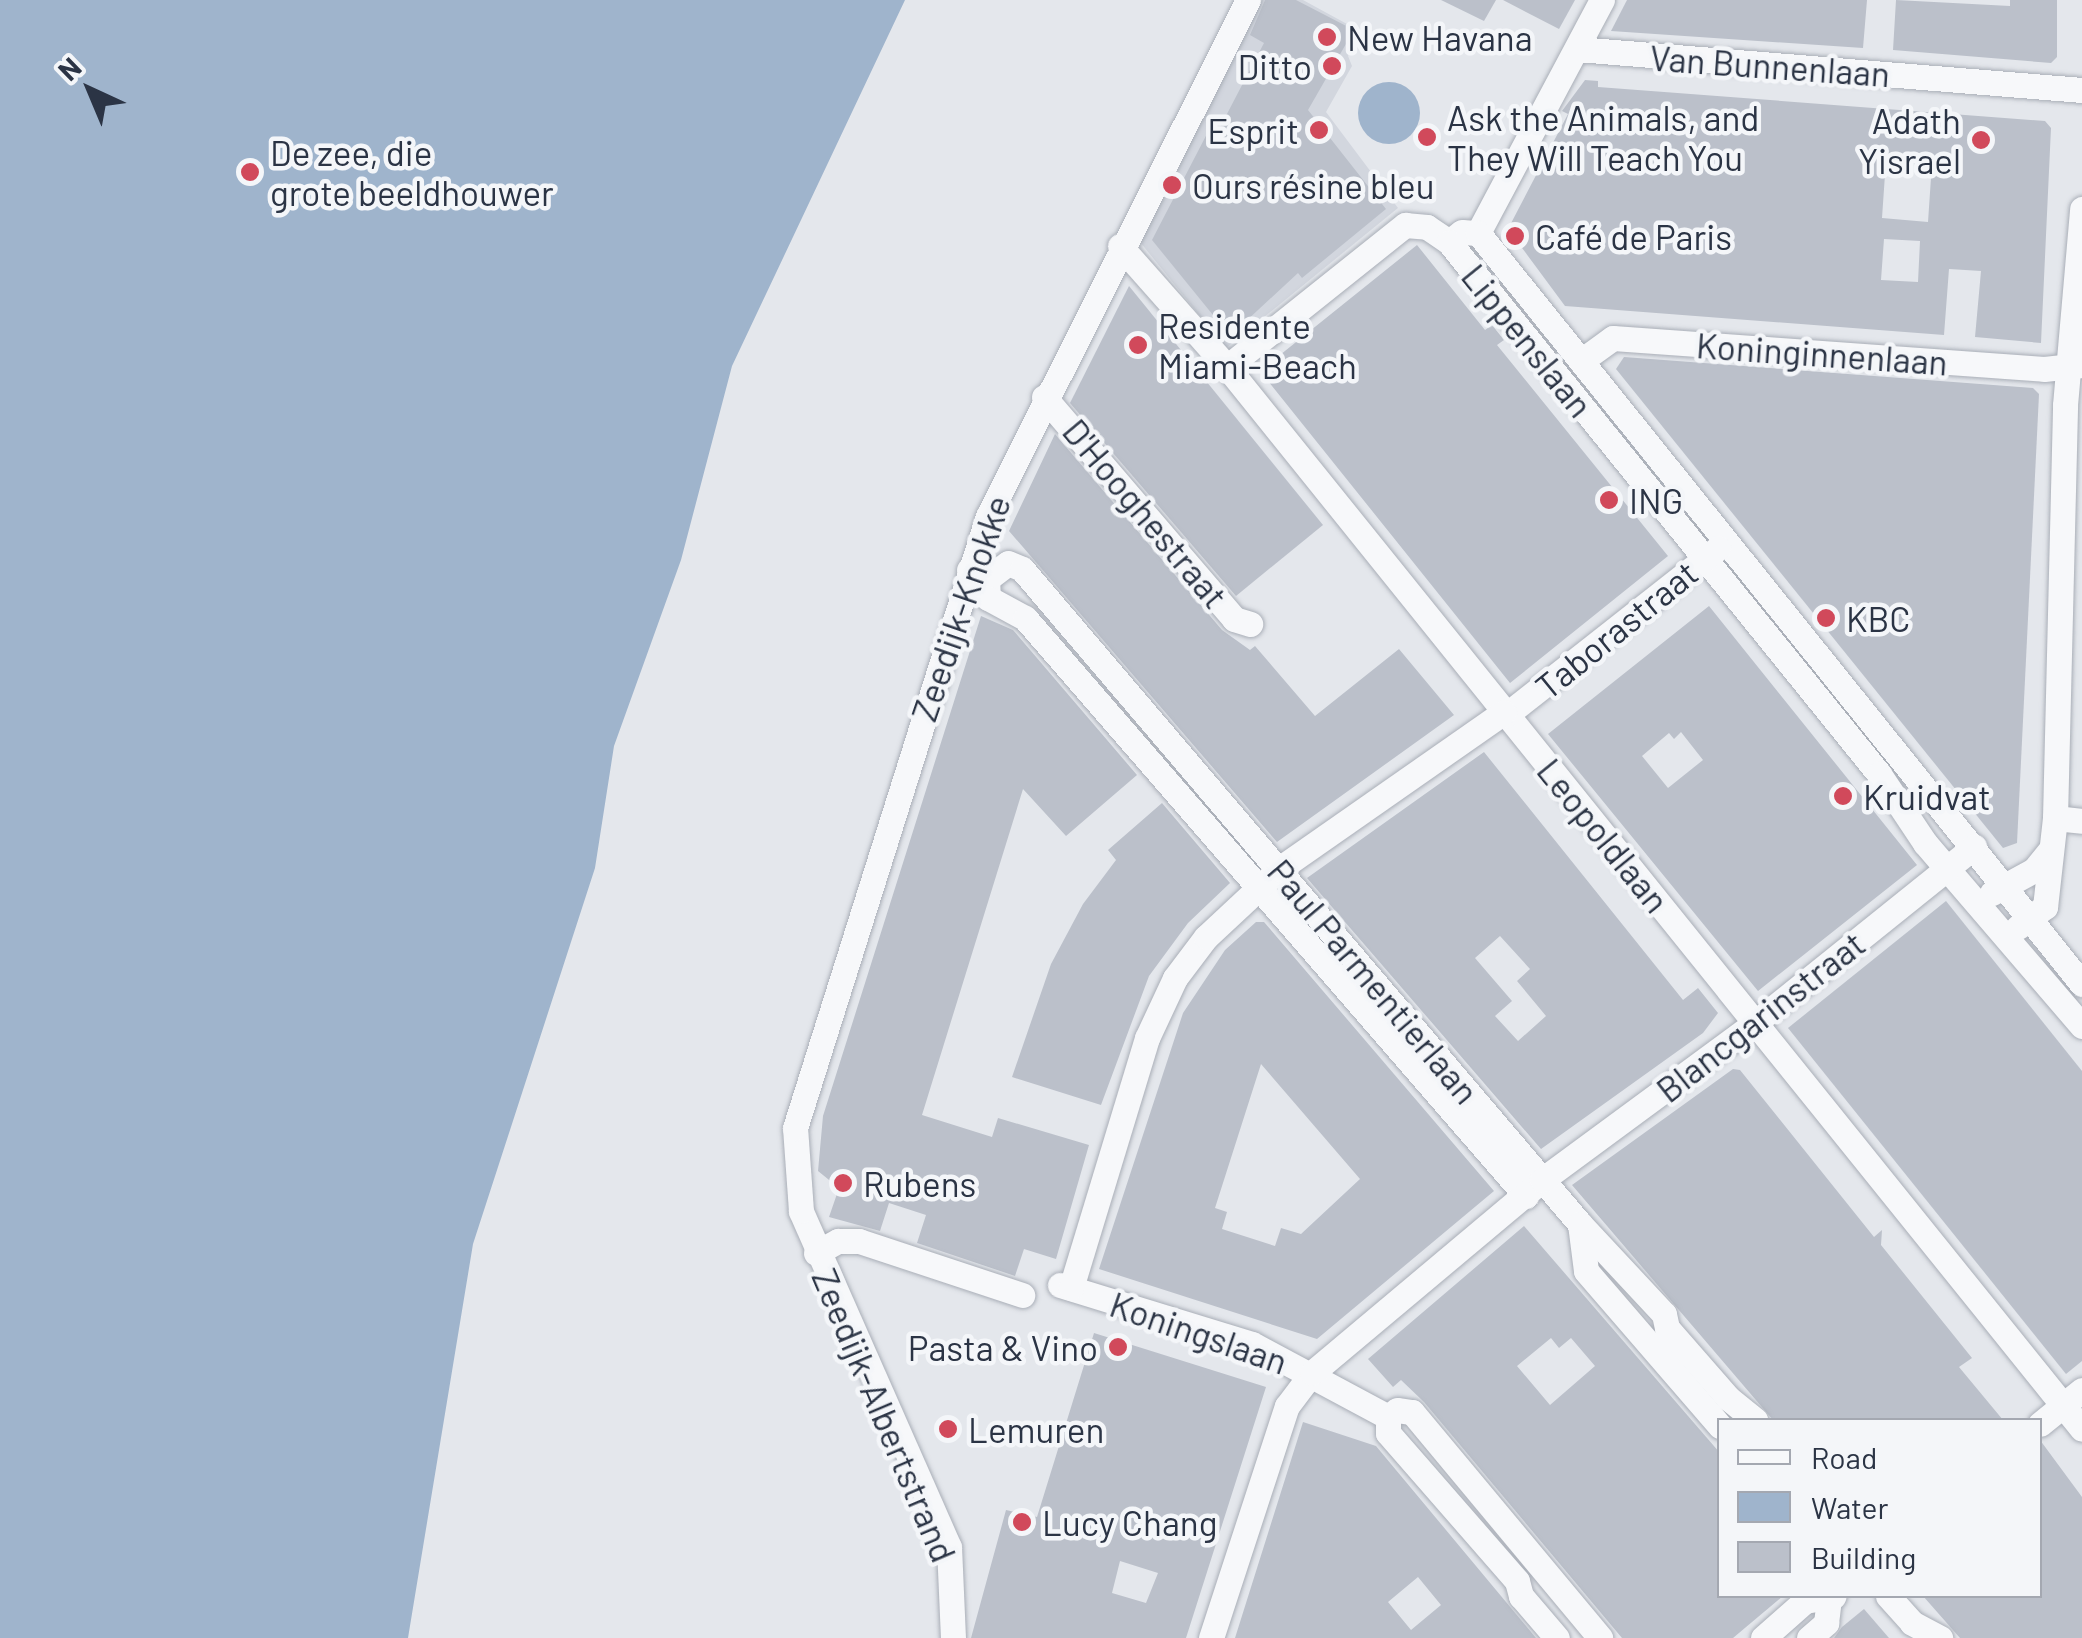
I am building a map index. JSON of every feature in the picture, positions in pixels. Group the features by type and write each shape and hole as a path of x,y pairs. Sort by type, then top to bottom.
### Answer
{"street":[{"name":"Zeedijk-Knokke","path":"816,1253 801,1210 794,1128 978,574 1044,397 1248,0"},
{"path":"1478,233 1602,0"},
{"name":"Van Bunnenlaan","path":"1577,49 2082,90"},
{"path":"2001,934 2032,920 2045,907 2055,818 2073,602 2060,519 2076,366 2082,208"},
{"path":"1227,367 1405,225 1427,227 1449,242"},
{"name":"Lippenslaan","path":"2082,984 1478,233 1462,232 1449,242 1879,774 1946,868 2082,1026"},
{"name":"Leopoldlaan","path":"1120,246 1227,367 1756,1022 2072,1398 2082,1429"},
{"name":"Koninginnenlaan","path":"1581,360 1613,338 2076,366"},
{"name":"D'Hooghestraat","path":"1044,397 1234,619 1250,624"},
{"name":"Taborastraat","path":"1065,1286 1154,1023 1185,964 1279,869 1505,714 1725,542"},
{"name":"Paul Parmentierlaan","path":"1534,1188 1279,869 1022,569 1008,563 978,574 988,598 1025,618 1256,890 1534,1188 1580,1224 1664,1314 1668,1328 1728,1398 1753,1418"},
{"path":"2055,818 2082,820"},
{"name":"Blancgarinstraat","path":"1211,1638 1287,1406 1312,1373 1534,1188 1756,1022 1974,847"},
{"path":"1981,909 2003,883 2034,870 2051,849"},
{"path":"1580,1224 1586,1271 1717,1423"},
{"path":"816,1253 838,1241 860,1242 1022,1294"},
{"name":"Zeedijk-Albertstrand","path":"816,1253 949,1546 954,1638"},
{"name":"Koningslaan","path":"1065,1286 1252,1344 1388,1416 1398,1410 1412,1412 1600,1638"},
{"path":"2042,1422 2072,1398"},
{"path":"1388,1416 1388,1434 1517,1581 1521,1596 1558,1638"},
{"path":"1762,1638 1805,1601 1832,1598 1826,1624 1809,1638"},
{"path":"1889,1598 1912,1631 1940,1638"}],"shaded area":[{"path":"1258,0 1303,0 1358,30 1348,56 1352,66 1326,112 1398,208 1226,348 1136,237"}],"water":[{"path":"0,0 905,0 732,366 681,560 614,746 595,868 473,1244 408,1638 0,1638"},
{"path":"1389,82 1411,91 1420,113 1411,135 1389,144 1367,135 1358,113 1367,91"}],"building":[{"path":"1265,0 1296,0 1354,30 1308,110 1386,209 1302,278 1298,273 1230,336 1152,240 1210,128 1217,133 1264,43 1250,35"},
{"path":"1441,0 1496,0 1484,21"},
{"path":"1503,0 1575,0 1559,29"},
{"path":"1627,0 1867,0 1863,48 1611,31"},
{"path":"1896,0 2010,6 2010,0 2057,0 2057,57 2051,63 1893,50"},
{"path":"1585,80 1598,81 1598,87 2045,121 2051,128 2041,343 1975,337 1981,271 1949,269 1944,335 1565,306 1508,229 1568,114 1562,111","holes":["1886,160 1932,163 1928,222 1882,218","1884,239 1920,241 1918,282 1881,280"]},
{"path":"1417,245 1485,330 1492,325 1504,340 1497,345 1668,556 1510,683 1260,371"},
{"path":"1129,286 1323,525 1236,596 1070,403"},
{"path":"1624,357 2033,388 2039,394 2017,843 2003,848 1931,759 1616,369"},
{"path":"1055,434 1222,630 1250,650 1255,646 1315,716 1399,649 1454,715 1277,842 1009,531"},
{"path":"1709,606 1917,865 1758,991 1548,734","holes":["1681,732 1703,760 1668,788 1642,756 1669,733 1674,739"]},
{"path":"981,616 1013,630 1137,775 1066,836 1023,789 922,1115 992,1137 998,1118 1089,1145 1056,1259 1024,1249 1015,1276 917,1243 926,1215 889,1203 880,1231 829,1217 839,1188 818,1171 823,1116"},
{"path":"1484,752 1683,1000 1698,988 1718,1013 1703,1033 1541,1149 1307,878","holes":["1500,936 1530,969 1517,981 1546,1016 1518,1041 1495,1016 1512,1001 1475,958"]},
{"path":"1162,803 1230,883 1188,923 1149,976 1101,1105 1012,1077 1051,964 1083,904 1116,860 1108,850"},
{"path":"1946,901 2082,1071 2082,1361 2066,1374 1788,1028"},
{"path":"1256,922 1264,922 1494,1191 1317,1339 1099,1269 1183,1013 1225,950","holes":["1261,1064 1360,1179 1301,1234 1281,1228 1275,1246 1222,1229 1227,1212 1215,1208"]},
{"path":"1733,1069 1740,1070 1874,1237 1882,1230 1881,1245 1972,1358 1959,1367 2001,1418 1771,1418 1572,1185"},
{"path":"1524,1226 1717,1450 1717,1598 1781,1598 1733,1638 1622,1638 1424,1402 1401,1380 1393,1387 1368,1359","holes":["1551,1338 1559,1348 1571,1338 1595,1366 1550,1405 1517,1366"]},
{"path":"1094,1333 1266,1387 1186,1638 971,1638 1006,1510 1037,1517","holes":["1120,1561 1158,1573 1146,1603 1112,1593"]},
{"path":"1303,1422 1376,1446 1536,1638 1235,1638","holes":["1418,1577 1441,1605 1411,1630 1388,1602"]},
{"path":"2042,1443 2082,1497 2082,1638 1960,1638 1925,1598 2042,1598"},
{"path":"1864,1609 1889,1638 1834,1638 1842,1627"}],"place":[{"name":"New Havana","path":"1327,37"},
{"name":"Ditto","path":"1332,66"},
{"name":"Esprit","path":"1319,130"},
{"name":"Ask the Animals, and They Will Teach You","path":"1427,137"},
{"name":"Adath Yisrael","path":"1981,140"},
{"name":"De zee, die grote beeldhouwer","path":"250,172"},
{"name":"Ours résine bleu","path":"1172,185"},
{"name":"Café de Paris","path":"1515,236"},
{"name":"Residente Miami-Beach","path":"1138,345"},
{"name":"ING","path":"1609,500"},
{"name":"KBC","path":"1826,618"},
{"name":"Kruidvat","path":"1843,796"},
{"name":"Rubens","path":"843,1183"},
{"name":"Pasta & Vino","path":"1118,1347"},
{"name":"Lemuren","path":"948,1429"},
{"name":"Lucy Chang","path":"1022,1522"}]}
